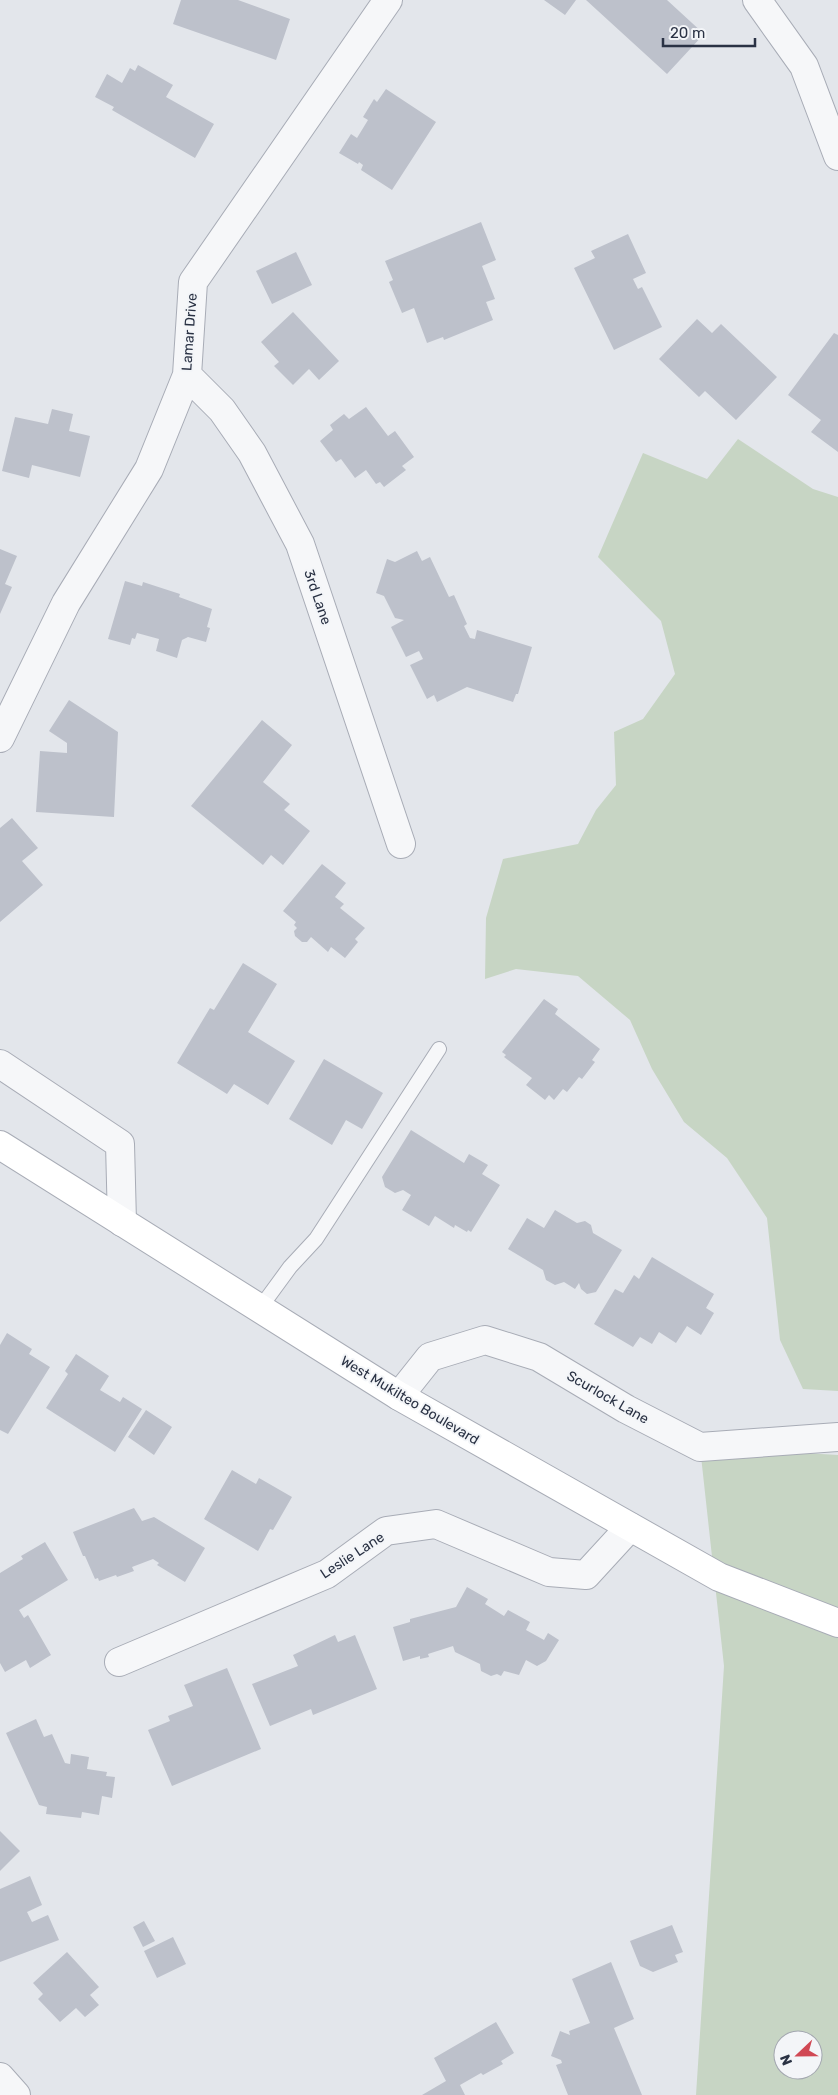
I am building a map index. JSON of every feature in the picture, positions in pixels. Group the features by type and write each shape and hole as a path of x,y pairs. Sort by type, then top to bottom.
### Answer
{"main road":[{"name":"West Mukilteo Boulevard","path":"0,1145 399,1396 630,1528 719,1577 838,1623"}],"street":[{"name":"Lamar Drive","path":"0,738 66,603 149,469 187,375 193,282 388,0"},
{"path":"757,0 804,66 838,156"},
{"name":"3rd Lane","path":"187,375 222,410 252,453 300,544 401,844"},
{"path":"0,1064 120,1144 122,1222"},
{"name":"Scurlock Lane","path":"399,1396 430,1357 485,1340 539,1356 626,1409 700,1447 838,1437"},
{"name":"Leslie Lane","path":"119,1662 327,1574 386,1532 436,1524 549,1572 586,1575 630,1528"},
{"path":"0,2077 16,2095"}],"lane":[{"path":"260,1308 290,1268 316,1239 439,1049"}],"green space":[{"path":"738,439 813,489 838,497 838,1391 803,1389 780,1340 767,1218 727,1158 684,1122 652,1069 630,1020 578,976 516,969 485,979 486,918 503,859 578,844 596,810 616,785 614,732 643,719 675,674 661,621 598,557 643,453 707,479"},
{"path":"700,1447 838,1455 838,2095 696,2095 724,1666"}],"building":[{"path":"181,0 238,0 290,19 276,60 173,24"},
{"path":"544,0 576,0 565,15"},
{"path":"586,0 667,0 704,34 667,74"},
{"path":"138,65 173,85 166,97 214,124 195,158 112,110 114,107 95,97 107,74 122,83 130,68 135,71"},
{"path":"386,89 436,122 392,190 361,170 363,165 359,162 358,164 339,153 351,134 357,138 368,120 363,117 374,99 377,102"},
{"path":"481,222 496,260 482,266 495,299 486,302 493,320 444,340 443,337 427,343 414,308 402,313 389,282 393,280 385,261"},
{"path":"628,234 646,273 633,279 638,289 642,287 662,327 614,350 574,268 595,258 591,251"},
{"path":"296,252 312,285 272,304 256,271"},
{"path":"293,312 339,361 319,380 309,369 293,385 274,366 279,362 261,342"},
{"path":"697,319 712,333 721,324 777,377 736,420 705,391 699,397 659,359"},
{"path":"834,333 838,335 838,452 811,432 821,420 788,395"},
{"path":"366,407 388,436 395,431 414,457 402,466 406,470 384,487 380,482 376,484 366,470 355,478 341,459 336,462 320,441 333,430 330,425 344,414 349,419"},
{"path":"52,409 73,414 69,431 90,436 80,477 32,465 29,478 2,471 15,417 48,424"},
{"path":"0,549 17,556 5,584 12,587 0,614"},
{"path":"417,551 422,561 430,557 449,597 454,595 467,624 464,626 470,638 475,639 477,630 532,647 518,694 516,694 513,702 467,687 437,702 434,695 427,699 410,665 423,659 419,651 406,657 391,627 404,620 395,618 384,596 376,593 387,559 395,562"},
{"path":"125,581 142,586 143,582 180,594 179,597 212,609 207,627 210,628 206,642 188,637 182,640 177,658 156,651 159,639 137,633 135,639 132,638 130,645 108,639"},
{"path":"69,700 118,732 114,817 36,812 40,751 67,753 67,743 49,731"},
{"path":"262,720 292,745 263,782 290,804 284,810 310,831 283,865 271,855 263,865 191,806"},
{"path":"12,818 38,848 22,861 43,885 0,922 0,828"},
{"path":"322,864 346,883 335,897 344,904 340,908 365,928 355,939 358,942 345,958 331,947 328,952 311,937 307,942 302,942 295,936 294,931 297,928 294,925 296,922 283,911"},
{"path":"243,963 277,984 248,1032 295,1061 268,1105 234,1084 227,1094 177,1063 210,1008 214,1010"},
{"path":"544,999 558,1009 555,1014 600,1049 592,1060 595,1062 582,1079 579,1077 567,1092 563,1089 554,1100 549,1095 545,1100 526,1085 532,1078 504,1057 506,1055 502,1052"},
{"path":"324,1059 383,1093 362,1129 346,1120 332,1145 289,1119"},
{"path":"411,1130 464,1163 469,1154 488,1165 482,1174 500,1185 471,1232 468,1230 467,1232 455,1225 454,1228 435,1216 429,1226 402,1210 411,1195 403,1190 395,1193 385,1187 382,1177"},
{"path":"555,1210 577,1223 585,1221 591,1225 593,1233 622,1250 596,1292 587,1294 581,1289 579,1283 575,1289 564,1282 555,1285 546,1280 543,1270 508,1249 527,1218 544,1228"},
{"path":"652,1257 714,1294 706,1308 714,1313 701,1335 687,1326 676,1343 659,1332 652,1344 640,1337 633,1347 594,1324 615,1289 623,1293 634,1275 639,1279"},
{"path":"7,1333 32,1349 29,1354 50,1367 8,1434 0,1430 0,1345"},
{"path":"76,1354 109,1376 100,1390 120,1402 123,1397 142,1409 115,1452 46,1408 68,1374 65,1371"},
{"path":"146,1410 172,1427 154,1455 128,1437"},
{"path":"232,1470 256,1484 259,1478 292,1497 273,1530 270,1529 258,1551 204,1519"},
{"path":"134,1508 142,1521 154,1517 205,1548 185,1582 157,1565 159,1563 153,1559 132,1567 134,1571 117,1577 116,1575 99,1581 98,1578 95,1579 73,1532"},
{"path":"45,1542 68,1580 19,1610 24,1618 28,1615 51,1655 30,1668 26,1660 5,1672 0,1663 0,1573 23,1559 21,1556"},
{"path":"467,1587 488,1599 485,1604 504,1616 508,1610 530,1622 526,1630 544,1640 548,1633 559,1640 546,1661 537,1666 526,1660 519,1675 504,1671 501,1676 497,1674 491,1676 481,1671 480,1664 455,1652 453,1646 428,1654 429,1657 420,1659 420,1656 403,1661 393,1627 410,1622 410,1619 456,1607"},
{"path":"335,1635 338,1642 355,1635 377,1689 313,1715 311,1709 270,1726 252,1684 298,1666 293,1655"},
{"path":"227,1668 261,1749 172,1786 148,1730 170,1721 168,1716 193,1706 184,1685"},
{"path":"36,1719 44,1737 52,1734 65,1763 70,1764 71,1754 89,1757 87,1769 107,1772 106,1776 115,1777 112,1798 102,1796 99,1815 82,1812 81,1818 46,1814 47,1807 39,1805 6,1733"},
{"path":"0,1831 20,1851 0,1871"},
{"path":"30,1876 42,1905 27,1912 32,1922 48,1915 59,1940 0,1962 0,1889"},
{"path":"144,1921 155,1941 143,1947 133,1927"},
{"path":"672,1925 683,1952 675,1955 678,1962 653,1972 640,1966 630,1941"},
{"path":"173,1937 186,1964 157,1978 144,1951"},
{"path":"67,1952 99,1987 90,1995 99,2005 85,2017 76,2008 60,2022 38,1999 43,1994 33,1983"},
{"path":"611,1962 634,2019 614,2028 642,2095 568,2095 556,2065 562,2063 561,2060 551,2056 560,2031 570,2035 569,2031 590,2023 572,1979"},
{"path":"496,2022 514,2053 501,2061 503,2064 483,2075 481,2073 460,2085 465,2095 422,2095 446,2081 434,2058"}]}
